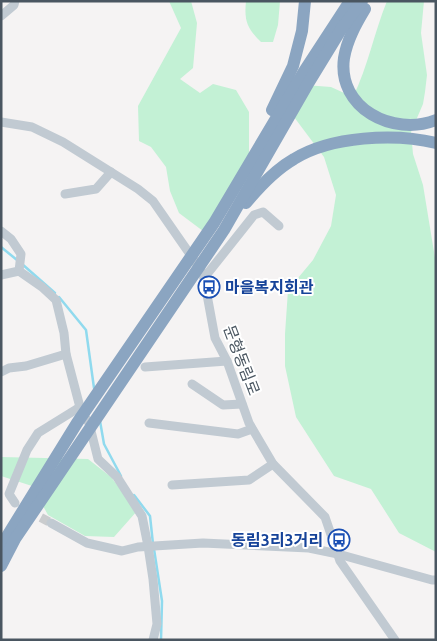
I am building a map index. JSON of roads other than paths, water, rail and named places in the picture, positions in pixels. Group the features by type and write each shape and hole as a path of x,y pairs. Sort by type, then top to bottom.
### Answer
{"highway":[{"path":"219,227 238,181 294,66 302,31 305,1"},
{"path":"238,181 303,73 350,1"},
{"path":"1,566 15,539 87,435 342,28 362,1"},
{"path":"370,1 349,39 344,58 344,73 354,101 376,117 389,122 417,125 436,120"},
{"path":"1,546 77,423 219,227 268,179 295,158 339,143 393,138 436,143"}],"street":[{"path":"1,16 15,1"},
{"name":"문형동림로","path":"1,122 32,127 63,142 138,189 153,202 202,273 215,338 227,361 252,429 272,464 325,517 340,561 396,640"},
{"path":"65,194 96,189 111,172"},
{"path":"204,278 254,215 263,212 279,226"},
{"path":"1,231 11,239 21,254 19,269"},
{"path":"1,275 19,269"},
{"path":"19,269 56,300 64,333 66,354 80,407 89,423 98,459 117,477 142,516 148,546 157,624 153,640"},
{"path":"1,372 9,368 26,366 66,354"},
{"path":"145,367 227,361"},
{"path":"192,384 223,405 242,404"},
{"path":"15,503 9,494 27,450 38,433 80,407"},
{"path":"149,423 238,434 252,429"},
{"path":"172,485 249,480 272,464"},
{"path":"51,523 87,543 122,551 148,546 212,543 309,548 436,580"}],"waterway":[{"path":"1,247 17,260"},
{"path":"22,264 55,293"},
{"path":"59,297 86,330 94,388"},
{"path":"100,421 104,444 121,476"},
{"path":"134,495 150,516 153,544"},
{"path":"154,549 162,601 161,640"}],"tunnel":[{"path":"29,511 51,523"}],"place":[{"name":"마을복지회관","path":"209,287"},
{"name":"동림3리3거리","path":"339,540"}]}
